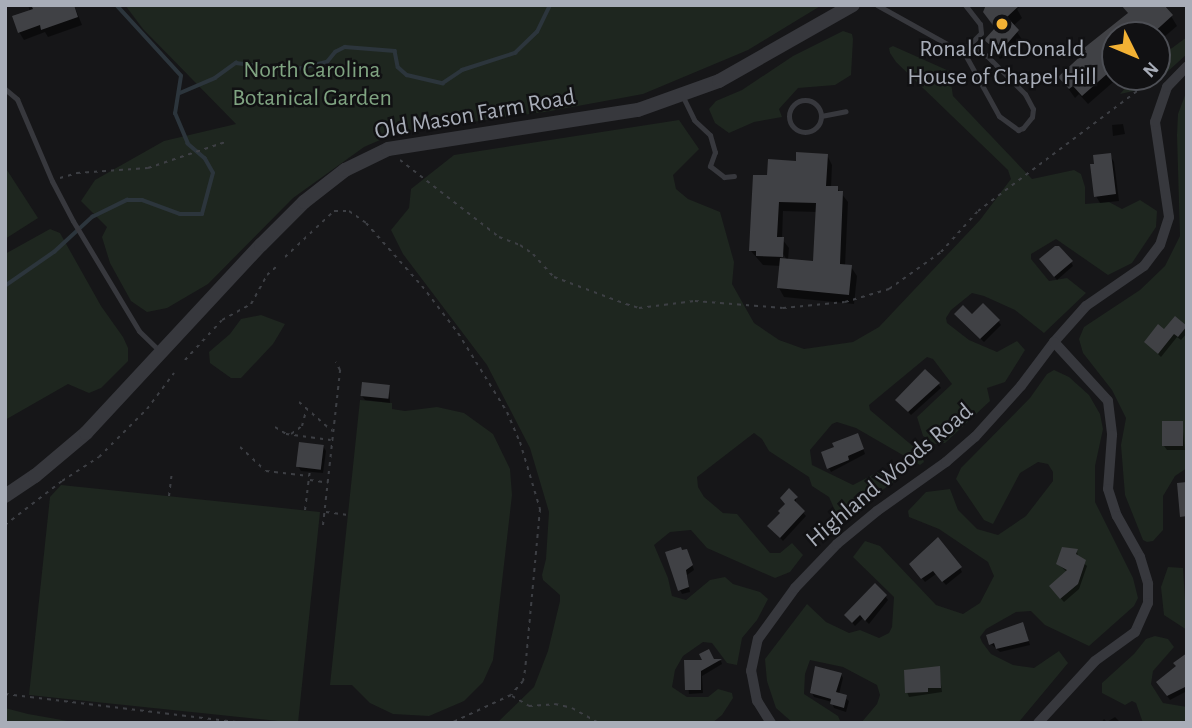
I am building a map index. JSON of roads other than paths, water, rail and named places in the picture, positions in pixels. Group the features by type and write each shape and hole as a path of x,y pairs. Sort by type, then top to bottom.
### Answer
{"street":[{"name":"Old Mason Farm Road","path":"5,496 60,456 162,353 304,202 345,170 388,149 638,110 719,81 853,5"},
{"name":"Highland Woods Road","path":"771,723 757,701 751,671 758,639 795,587 837,544 975,437 1021,386 1054,342 1086,306 1144,266 1160,245 1170,217 1155,122 1167,87 1187,66"},
{"path":"1038,723 1095,662 1135,632 1148,603 1148,584 1140,557 1117,516 1108,489 1112,435 1108,401 1054,342"}],"lane":[{"path":"877,5 948,46 962,48 981,33 980,24 965,5"},
{"path":"962,48 999,116 1018,130 1029,123 1033,109 1015,85 987,56 969,45"},
{"path":"5,89 18,99 52,180 139,331 162,353"},
{"path":"682,94 694,120 710,135 715,152 710,166 724,177 734,176"},
{"path":"821,116 818,106 805,100 792,106 789,117 793,127 803,132 813,129 821,116 846,111"}],"waterway":[{"path":"5,286 54,252 92,217 127,200 142,200 180,214 202,214 213,173 205,159 188,144 175,114 181,76 116,5"},
{"path":"180,93 215,78 236,63 294,70 327,62 335,52 345,47 395,51 398,67 407,75 443,83 462,70 515,53 537,32 550,5"}],"place":[{"name":"Ronald McDonald House of Chapel Hill","path":"1002,24"}],"park label":[{"name":"North Carolina Botanical Garden","path":"312,85"}]}
